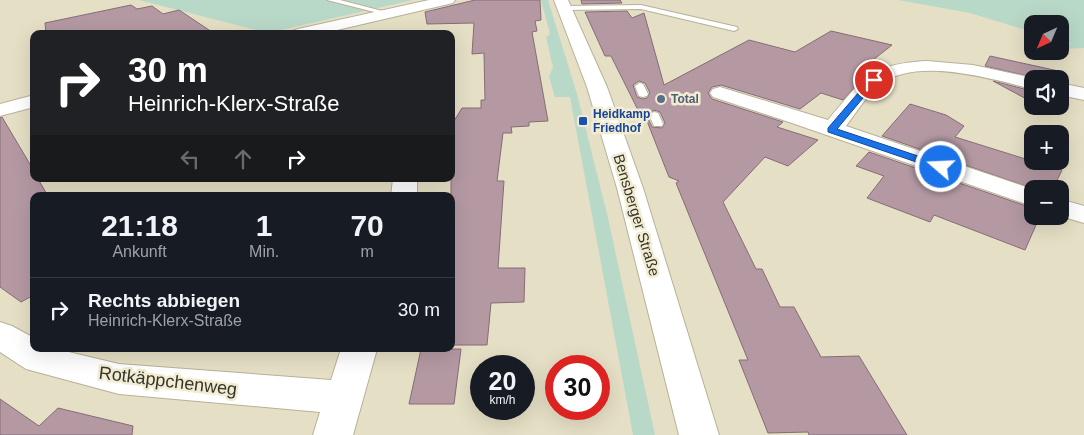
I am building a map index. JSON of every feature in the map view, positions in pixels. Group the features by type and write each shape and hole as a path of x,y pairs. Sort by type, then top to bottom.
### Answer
{"street":[{"path":"315,30 448,0"},
{"name":"Bensberger Straße","path":"562,4 597,87 630,188 699,435"},
{"path":"831,130 874,80 885,72 902,68 951,67 1024,81"},
{"path":"1069,91 1084,94"},
{"path":"720,93 1024,195"},
{"path":"0,110 30,103"},
{"path":"1069,210 1084,216"},
{"name":"Rotkäppchenweg","path":"0,334 39,359 119,379 345,398"},
{"path":"333,435 358,352"}],"lane":[{"path":"331,0 386,13"},
{"path":"562,4 641,7 734,29"}],"green space":[{"path":"139,0 413,0 281,30 256,30"},
{"path":"541,0 548,0 577,94 608,218 655,435 633,435 570,97 555,97 549,77 553,67 546,37 550,34"},
{"path":"898,0 1084,0 1084,48 1069,49 1069,44 1073,44 1069,43 1069,15 1024,15 1024,30 970,13"}],"building":[{"path":"475,0 540,0 541,20 535,21 537,31 532,32 548,121 529,122 529,126 511,127 512,133 503,133 497,181 504,181 498,268 525,268 524,302 491,303 487,345 455,345 455,192 451,192 451,182 455,182 455,119 462,108 481,108 481,100 485,100 484,53 472,54 474,23 427,24 425,12"},
{"path":"581,0 620,0 622,3 582,4"},
{"path":"131,5 137,9 152,6 163,14 179,10 209,30 46,30 45,23"},
{"path":"627,11 632,18 644,13 664,85 749,40 795,52 831,31 892,45 864,67 875,70 858,83 843,100 821,93 800,109 721,85 712,87 708,93 712,99 783,122 777,127 818,140 788,166 765,157 723,202 756,269 762,269 780,307 794,307 821,357 859,356 907,435 809,435 808,432 768,433 739,360 748,360 676,183 679,181 669,177 645,116 641,116 611,56 605,56 585,12","holes":["639,81 645,83 650,93 647,98 637,97 633,85","654,110 660,112 665,123 662,128 652,127 647,116"]},
{"path":"990,56 1054,70 1024,70 1024,75 985,66"},
{"path":"993,81 1024,89 1024,98"},
{"path":"910,104 946,115 964,126 955,137 1024,159 1024,170 1062,170 1057,180 1024,180 1024,186 882,136"},
{"path":"2,117 30,164 30,182 40,182 46,192 30,192 30,297 21,302 0,287 0,118"},
{"path":"869,152 1024,205 1024,225 1036,225 1025,250 934,215 930,222 867,198 884,176 856,166"},
{"path":"455,349 461,349 454,404 409,404 420,352 455,352"},
{"path":"0,399 39,426 58,408 133,426 132,435 0,435"}],"place":[{"name":"Total","path":"661,99"},
{"name":"Heidkamp Friedhof","path":"583,121"}],"route":[{"path":"874,80 831,130 941,167"}]}
